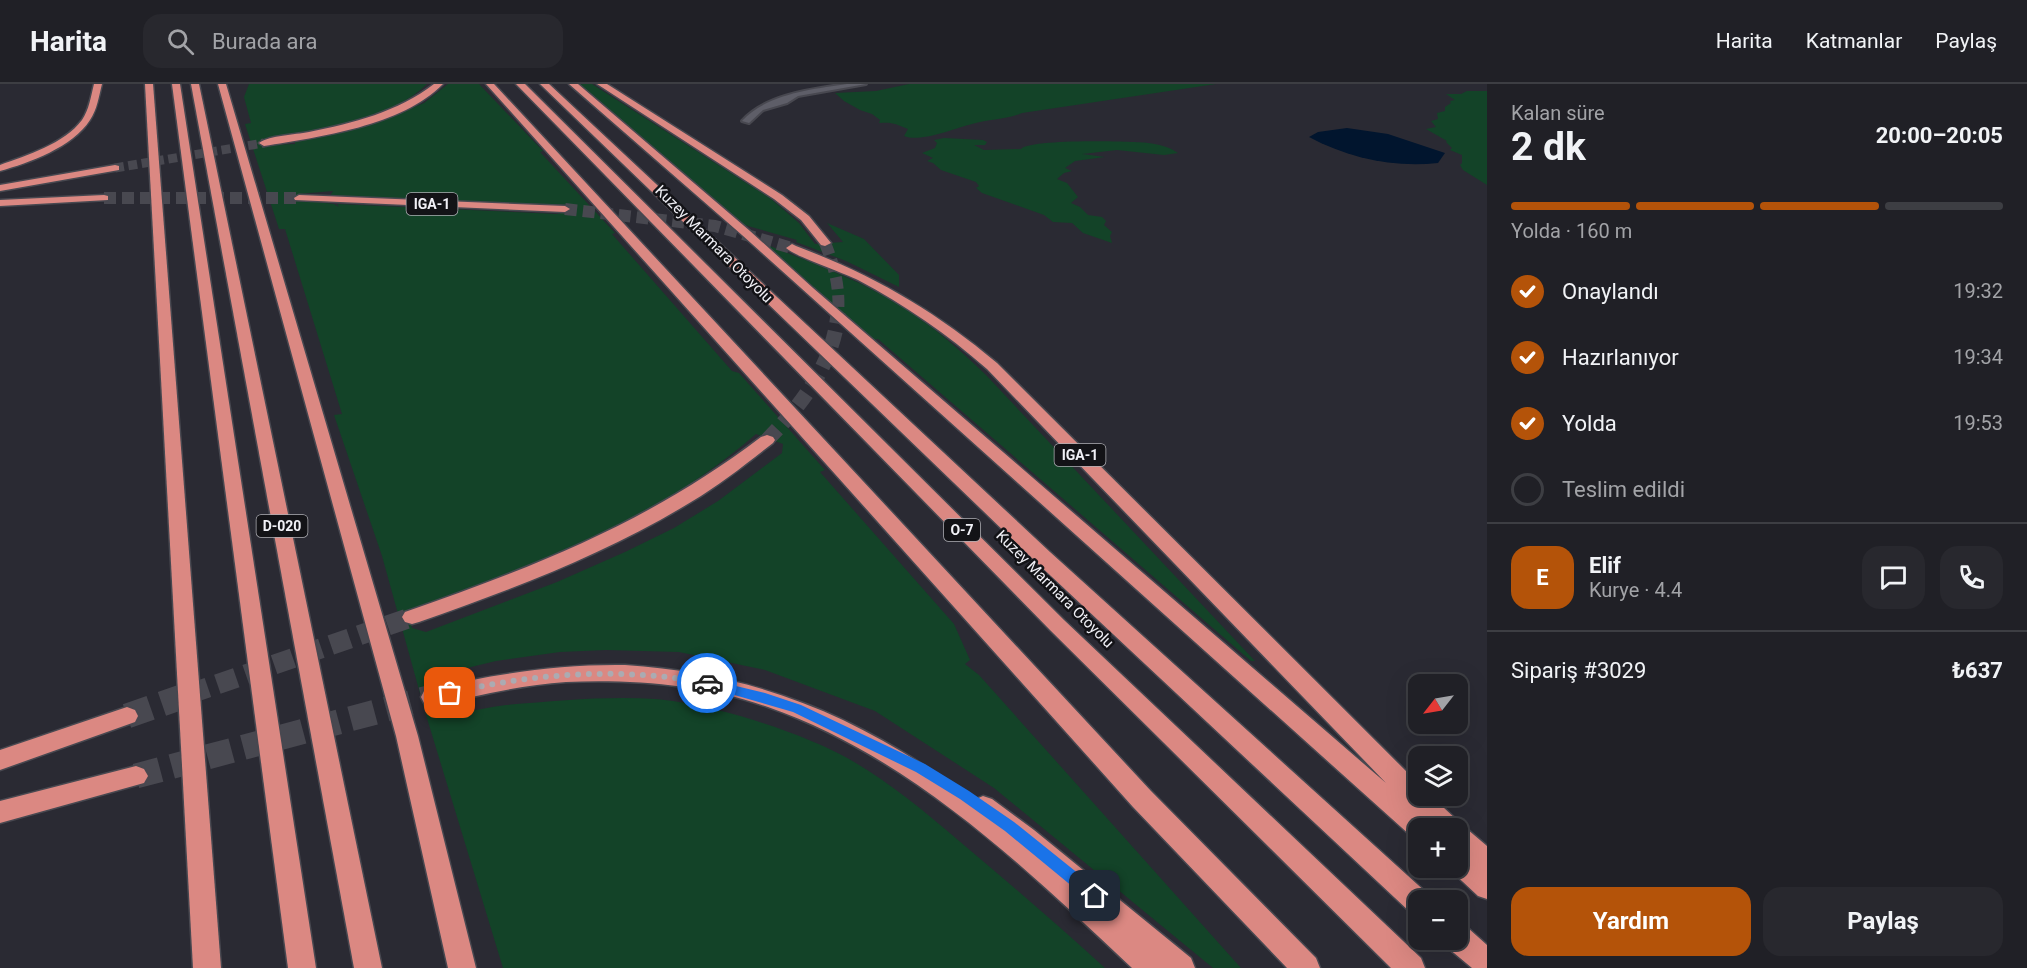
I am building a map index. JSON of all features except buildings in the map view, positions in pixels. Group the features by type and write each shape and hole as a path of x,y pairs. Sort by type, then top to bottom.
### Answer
{"highway":[{"path":"0,168 39,152 73,132 87,117 99,84"},
{"path":"149,84 207,968"},
{"name":"D-020","path":"176,84 302,968"},
{"name":"D-020","path":"195,84 368,968"},
{"path":"222,84 407,736 462,968"},
{"path":"264,143 360,122 399,108 425,94 437,84"},
{"path":"490,84 1142,799 1306,968"},
{"name":"Kuzey Marmara Otoyolu","path":"520,84 1041,609 1411,968"},
{"name":"Kuzey Marmara Otoyolu","path":"544,84 1035,550 1408,893"},
{"path":"573,84 747,233 809,291 1409,818"},
{"path":"601,84 778,196 805,218 825,243"},
{"path":"234,92 233,102 244,145 242,150"},
{"path":"0,188 115,168"},
{"path":"0,203 104,198"},
{"name":"IGA-1","path":"299,198 565,209"},
{"name":"IGA-1","path":"792,248 831,263 892,292 941,323 970,345 1018,391 1379,761 1439,818"},
{"path":"412,617 545,568 631,529 710,483 767,440"},
{"path":"432,697 507,681 567,674 622,674 679,678 720,686 786,705 822,719 920,768 965,795 1009,826 1181,968"},
{"path":"0,760 127,716"},
{"path":"877,747 913,769 983,822 1152,968"},
{"path":"0,812 136,776"},
{"path":"1468,846 1487,862"},
{"path":"1468,871 1487,887"},
{"path":"1468,947 1487,963"}],"street":[{"path":"746,121 760,108 784,101 796,94 862,84"}],"green space":[{"path":"249,84 427,84 399,104 363,119 264,141 266,145 295,144 295,142 343,132 385,119 424,103 448,84 479,84 543,151 540,152 615,233 612,234 732,371 739,373 825,470 820,472 954,624 970,660 965,664 979,675 1241,968 1213,968 994,788 875,711 765,670 679,652 606,650 560,652 496,661 442,674 426,685 434,710 443,712 580,699 655,699 702,706 755,720 806,739 849,759 905,797 1014,887 1105,968 503,968 426,715 382,556 334,415 342,414 285,229 279,229 245,124 251,123 244,97","holes":["333,191 330,196 571,205 565,212 557,214 337,204 339,207 334,204 301,200 298,194","756,434 783,444 782,453 718,501 674,528 557,582 426,632 412,628 408,613 545,560 635,517 718,465"]},
{"path":"579,84 592,84 770,198 799,223 815,244 843,242 827,223 864,239 899,275 899,287 846,261 796,242 797,240 741,224"},
{"path":"909,84 1216,84 1022,113 919,138 904,136 908,129 888,123 879,123 880,120 872,114 844,101 835,93 876,91"},
{"path":"1467,91 1487,91 1487,185 1463,170 1460,165 1462,155 1450,150 1452,148 1447,141 1426,129 1436,127 1431,121 1438,119 1437,113 1445,111 1450,101 1455,100 1446,94 1461,94"},
{"path":"944,138 983,140 987,142 985,145 974,145 984,150 1021,149 1061,142 1102,141 1152,143 1168,147 1178,153 1164,155 1117,150 1082,154 1105,157 1075,161 1065,168 1072,171 1064,173 1057,179 1067,183 1078,197 1071,203 1080,207 1088,215 1102,217 1106,221 1104,225 1112,232 1110,236 1112,243 1083,233 1072,223 1053,222 1044,215 982,193 976,188 979,186 976,182 941,170 927,161 933,158 922,153 935,148 937,143 934,140"},
{"path":"770,246 866,286 932,327 986,375 1255,661 1251,661 878,339 874,340 768,248"}],"water":[{"path":"1347,128 1388,134 1445,153 1438,163 1388,163 1339,151 1309,137 1318,132"}],"tunnel":[{"path":"115,168 264,143"},
{"path":"104,198 299,198"},
{"path":"565,209 715,226 792,248"},
{"path":"825,243 836,278 838,313"},
{"path":"767,440 792,413 814,383 830,349 838,313"},
{"path":"189,694 412,617"},
{"path":"127,716 193,693"},
{"path":"136,776 432,697"}],"way so far":[{"path":"450,693 537,676 567,674 651,675 707,683"}],"route":[{"path":"707,683 765,697 797,708 920,768 965,795 1009,826 1095,896"}]}
